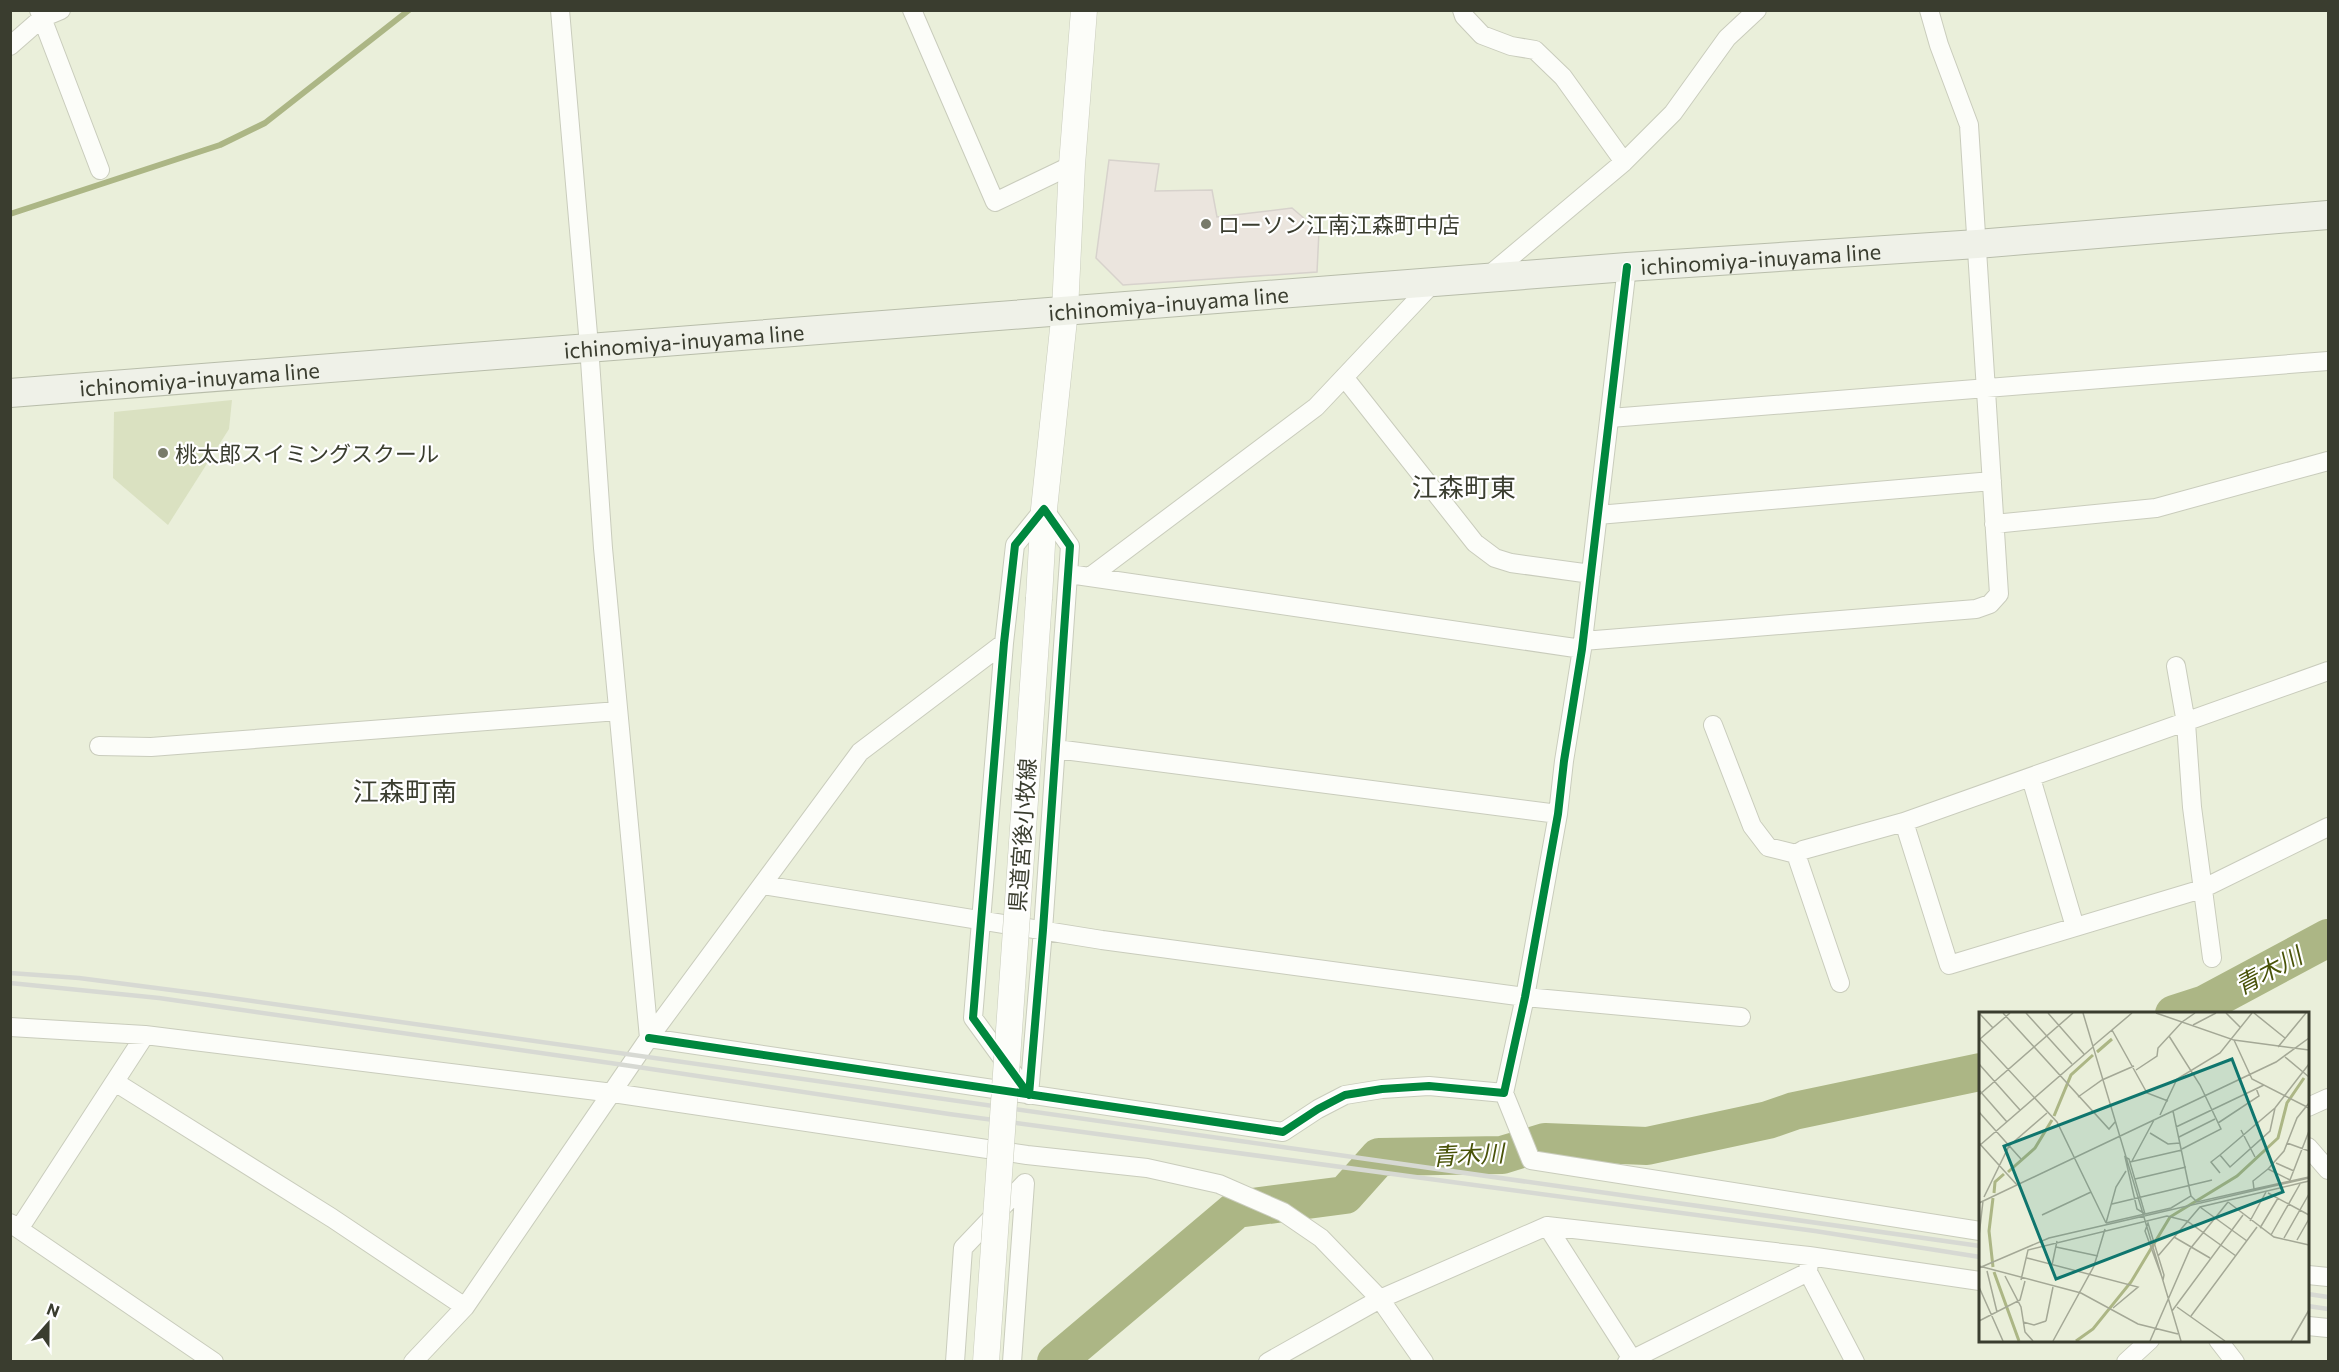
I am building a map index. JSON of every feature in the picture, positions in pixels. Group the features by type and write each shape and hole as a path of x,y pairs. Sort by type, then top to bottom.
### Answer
{"main road":[{"name":"県道宮後小牧線","path":"987,1362 1044,509 1065,310 1072,165 1084,10"},
{"name":"ichinomiya-inuyama line","path":"10,393 589,346 1628,267 1977,244 2328,215"}],"street":[{"path":"10,46 41,14 61,10"},
{"path":"560,10 589,346 603,549 649,1038"},
{"path":"912,10 995,202 1072,165"},
{"path":"1462,10 1464,16 1482,35 1511,46 1535,50 1563,77 1624,162"},
{"path":"1486,278 1624,162 1673,113 1727,38 1757,10"},
{"path":"1069,574 1582,645 1976,609 1990,603 1999,594 1969,124 1939,45 1929,10"},
{"path":"41,14 100,170"},
{"path":"1628,267 1582,645 1558,814 1525,997 1504,1093 1531,1160 1979,1231"},
{"path":"1091,576 1316,407 1432,283"},
{"path":"1610,418 1986,390 2328,361"},
{"path":"1344,377 1475,543 1495,558 1511,563 1591,574"},
{"path":"1994,524 2156,508 2328,461"},
{"path":"1598,515 1992,481"},
{"path":"1044,509 1070,546 1029,1095 973,1018 1004,643 1015,545 1044,509"},
{"path":"413,1362 465,1307 649,1038 860,752 1004,643"},
{"path":"2176,666 2186,723 2192,807 2212,958"},
{"path":"1713,725 1752,826 1768,847 1796,854 1803,850 1904,822 2328,671"},
{"path":"99,746 152,747 618,711"},
{"path":"1056,749 1558,814"},
{"path":"2031,778 2075,927"},
{"path":"1904,822 1948,965 2202,889 2328,827"},
{"path":"1796,854 1840,982"},
{"path":"763,885 1043,930 1525,997 1741,1017"},
{"path":"10,1027 146,1035 613,1093 1027,1155 1147,1168 1219,1184 1283,1212 1321,1238 1380,1299 1424,1362"},
{"path":"146,1035 15,1226 214,1362"},
{"path":"649,1038 1283,1132 1318,1109 1345,1095 1382,1089 1429,1086 1504,1093"},
{"path":"115,1082 332,1218 465,1307"},
{"path":"2309,1106 2328,1098"},
{"path":"2309,1149 2328,1170"},
{"path":"1012,1362 1027,1155"},
{"path":"956,1362 963,1248 1025,1183"},
{"path":"1547,1226 1632,1361 1809,1264"},
{"path":"1268,1362 1380,1299 1547,1226 1809,1264 1979,1281"},
{"path":"1809,1264 1855,1362"},
{"path":"2309,1275 2328,1277"},
{"path":"2309,1326 2328,1328"},
{"path":"2126,1362 2150,1342"},
{"path":"2219,1342 2235,1362"}],"green space":[{"name":"桃太郎スイミングスクール","path":"232,400 229,429 168,525 113,478 114,412"}],"building":[{"name":"ローソン江南江森町中店","path":"1109,160 1159,164 1155,191 1212,190 1217,217 1292,208 1319,231 1317,272 1123,285 1096,258"}],"waterway":[{"path":"10,214 220,145 265,123 409,10"},
{"name":"青木川","path":"2180,1012 2205,1004 2328,938"},
{"name":"青木川","path":"1056,1362 1237,1209 1345,1195 1379,1157 1502,1155 1545,1142 1647,1146 1768,1120 1794,1111 1979,1072"}],"railway":[{"path":"10,973 79,978 210,995 1979,1246"},
{"path":"10,983 159,998 949,1114 1815,1231 1979,1257"},
{"path":"2309,1294 2328,1297"},
{"path":"2309,1306 2328,1309"}],"cycle path":[{"path":"649,1038 1283,1132 1318,1109 1345,1095 1382,1089 1429,1086 1504,1093 1525,997 1558,814 1582,649 1627,267"},
{"path":"1044,509 1070,546 1029,1095 973,1018 1004,643 1015,545 1044,509"}],"place":[{"name":"ローソン江南江森町中店","path":"1206,224"},
{"name":"桃太郎スイミングスクール","path":"163,453"}],"district":[{"name":"江森町東","path":"1464,486"},
{"name":"江森町南","path":"405,790"}]}
